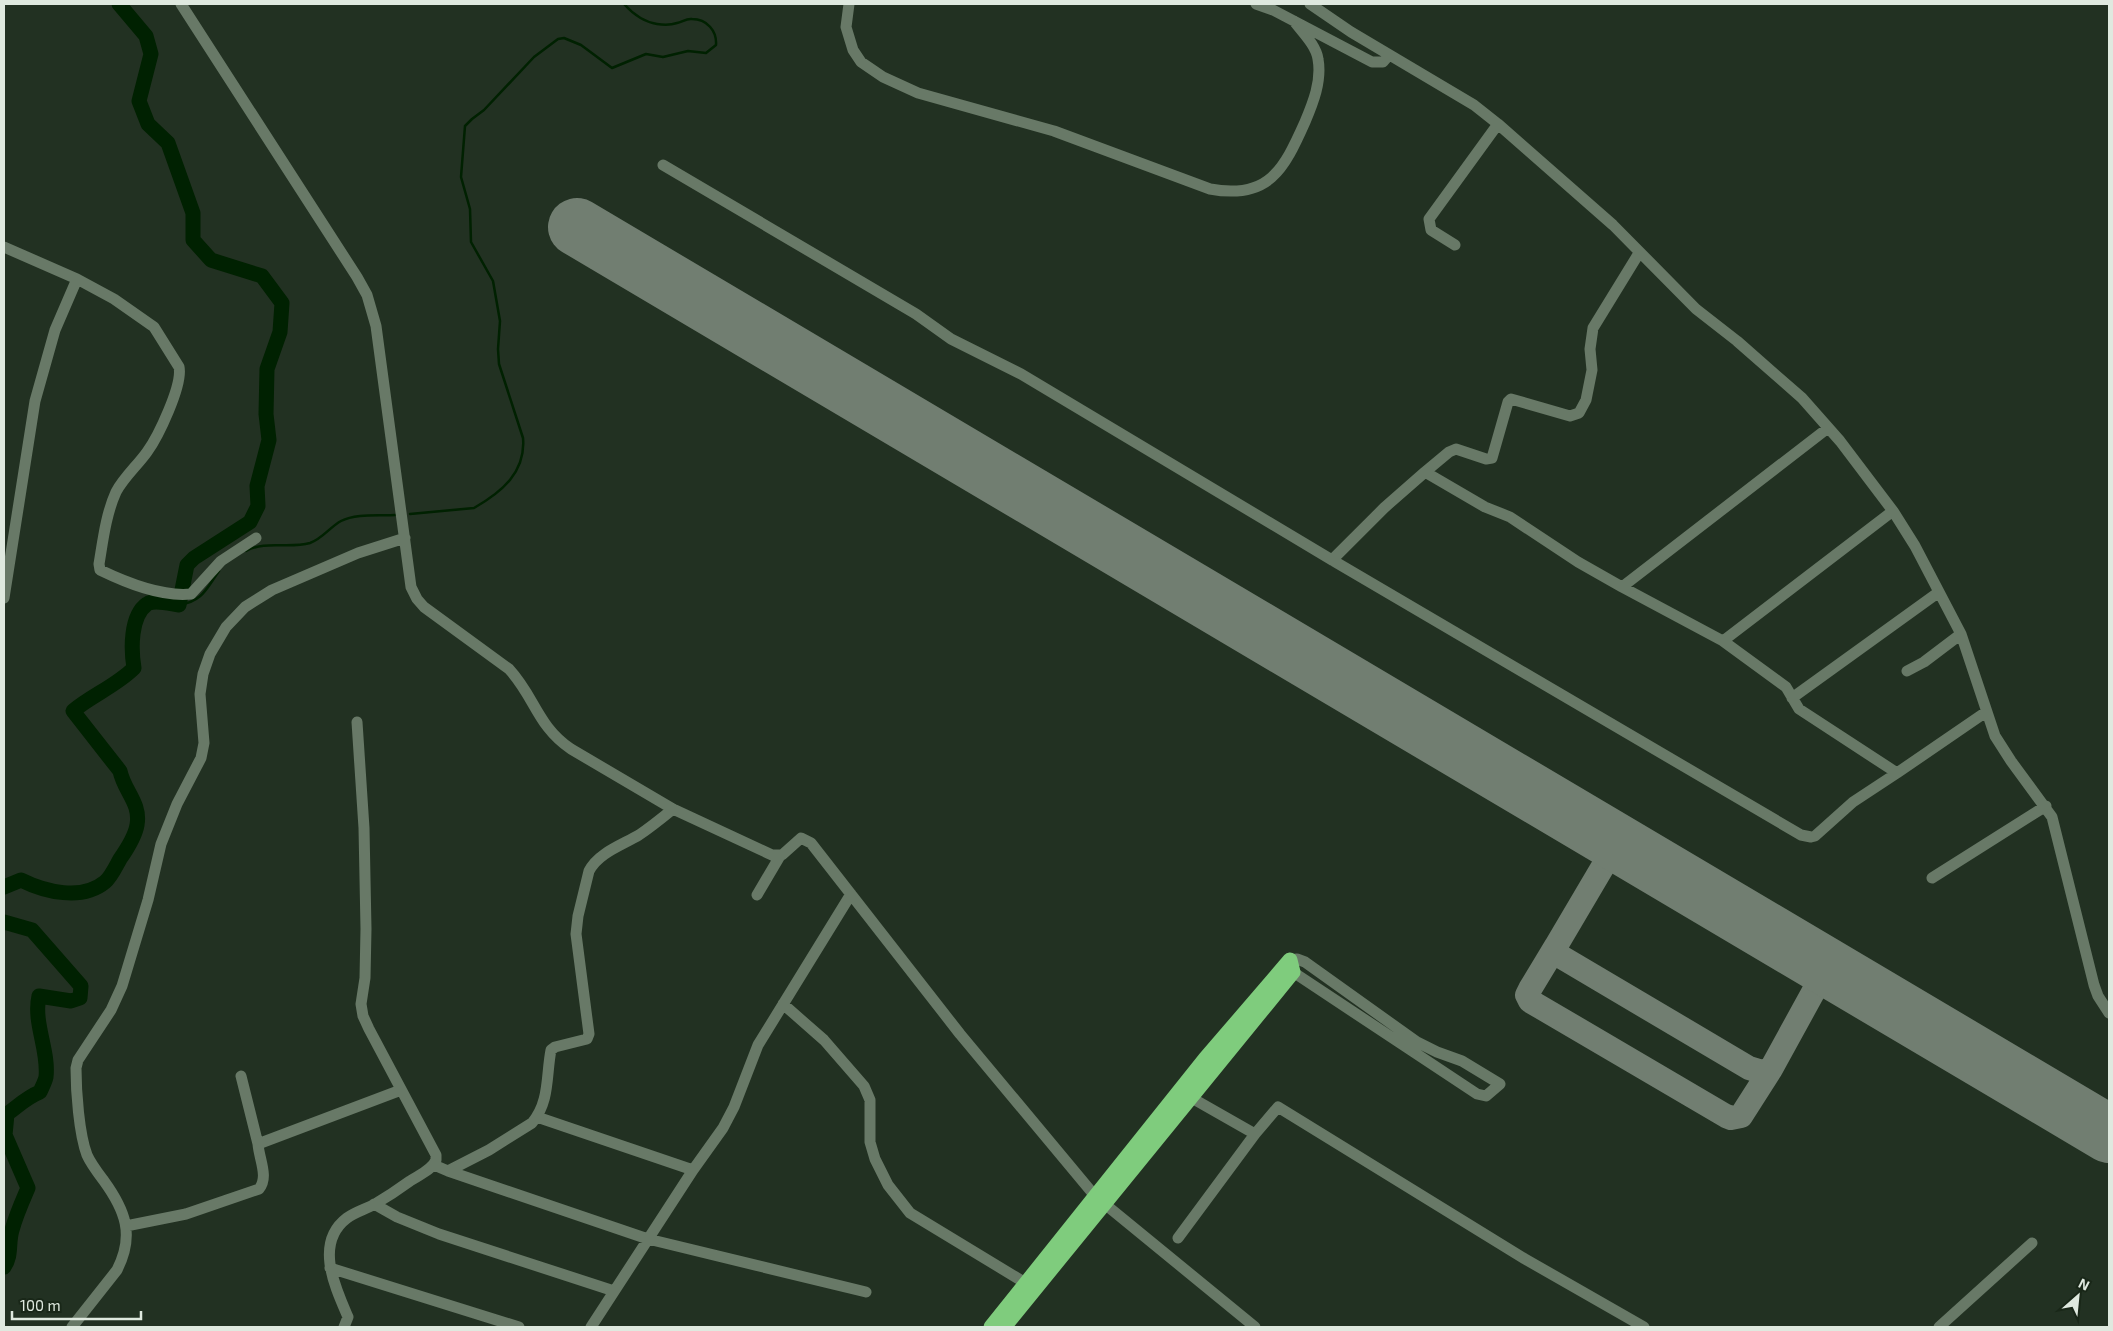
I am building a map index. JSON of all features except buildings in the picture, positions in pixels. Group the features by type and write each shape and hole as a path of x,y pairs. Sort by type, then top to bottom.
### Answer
{"highway":[{"path":"1146,1142 1190,1097 1291,966"},
{"path":"1004,1327 1031,1286 1146,1142 1205,1059 1291,966"},
{"path":"991,1327 1031,1286"}],"street":[{"path":"181,4 367,295 376,326 411,587 417,599 424,607 510,669 520,682 545,726 560,742 673,809 764,852 780,856"},
{"path":"849,4 846,27 853,50 861,62 883,77 918,93 1054,131 1210,189 1231,192 1256,187 1280,170 1291,152 1312,107 1319,79 1318,60 1316,51 1294,21"},
{"path":"1256,4 1273,10 1372,62 1383,62 1389,55"},
{"path":"1310,4 1389,55 1474,105 1498,124 1613,225 1696,310 1738,341 1802,398 1840,442 1893,511 1916,546 1961,634 1990,726 2001,746 2046,806 2056,829 2094,985 2098,996 2109,1013"},
{"path":"1455,244 1431,230 1429,219 1498,124"},
{"path":"663,165 916,314 951,339 1021,374 1332,560 1806,837 1815,836 1853,802 1986,712"},
{"path":"4,247 77,279 114,299 154,327 177,361 180,372 177,388 154,440 120,485 112,501 99,564 100,570 156,592 170,595 191,594 221,561 256,538"},
{"path":"1332,560 1384,508 1449,452 1456,449 1486,459 1492,458 1508,402 1511,399 1570,416 1579,413 1586,400 1592,370 1590,349 1593,328 1639,253"},
{"path":"4,598 35,401 54,330 77,279"},
{"path":"1622,587 1828,428"},
{"path":"1425,472 1485,507 1510,517 1578,562 1622,587 1723,641 1774,676 1786,687 1799,709 1897,773"},
{"path":"1723,641 1893,511"},
{"path":"72,1327 122,1261 126,1226 124,1212 117,1198 87,1156 82,1131 76,1068 78,1060 111,1010 125,979 148,900 161,844 177,804 201,758 204,743 200,694 203,674 210,654 226,627 245,607 256,599 296,579 336,564 358,553 405,538"},
{"path":"1792,698 1939,592"},
{"path":"1907,671 1924,662 1961,634"},
{"path":"344,1327 348,1317 332,1280 329,1255 334,1237 340,1225 348,1218 374,1204 434,1165 436,1155 361,1011 365,978 366,929 364,828 357,722"},
{"path":"1932,878 2046,806"},
{"path":"448,1170 489,1150 532,1122 537,1117 545,1098 551,1050 554,1047 587,1039 588,1034 576,934 578,916 589,871 592,864 655,824 673,809"},
{"path":"757,895 780,856 788,852 801,838 811,843 960,1034 1099,1200 1255,1327"},
{"path":"591,1327 693,1170 723,1128 734,1107 758,1046 851,894"},
{"path":"1297,959 1305,962 1417,1042 1436,1052 1462,1061 1500,1084 1486,1096 1478,1094 1291,966 1297,959"},
{"path":"783,1004 824,1040 864,1086 870,1100 870,1142 875,1159 888,1185 910,1213 1031,1286"},
{"path":"126,1226 186,1214 259,1189 263,1184 264,1177 258,1144 241,1076"},
{"path":"258,1144 401,1090"},
{"path":"1190,1097 1255,1134"},
{"path":"1178,1238 1255,1134 1276,1108 1280,1108 1525,1259 1644,1327"},
{"path":"537,1117 693,1170"},
{"path":"434,1165 648,1239 866,1292"},
{"path":"374,1204 397,1217 440,1234 614,1291"},
{"path":"1939,1327 2032,1243"},
{"path":"330,1268 519,1327"}],"waterway":[{"path":"4,887 21,880 41,888 63,893 75,893 96,888 107,880 128,847 137,825 137,810 120,771 73,711 120,680 134,668 132,652 133,634 141,609 147,604 154,602 179,605 187,565 194,558 250,522 258,506 257,486 269,440 266,414 267,369 280,332 282,303 262,276 211,260 193,240 193,213 168,143 148,124 139,101 151,54 146,36 119,4"},
{"path":"410,514 474,508 494,495 510,480 521,461 523,450 523,438 499,364 500,321 493,281 471,242 470,209 461,177 465,126 484,110 534,57 558,39 564,38 581,45 612,68 646,54 663,57 688,51 706,53 716,45 713,31 702,21 690,19 675,24 662,25 652,23 639,17 624,4"},
{"path":"246,551 261,546 302,545 310,543 347,518 368,515 395,515"},
{"path":"179,605 194,601 199,597 219,571"},
{"path":"4,922 32,930 81,986 80,998 71,1001 39,996 38,1016 45,1057 46,1077 40,1092 7,1114 5,1135 28,1188 14,1224 9,1254 4,1267"}],"taxiway":[{"path":"1593,829 1604,843 1605,863"},
{"path":"1556,946 1605,863 1620,854 1639,856"},
{"path":"1556,946 1558,955 1749,1068 1762,1072 1771,1069 1741,1116 1731,1118 1726,1116 1530,1001 1527,995 1556,946"},
{"path":"1807,955 1817,972 1816,987"},
{"path":"1771,1069 1816,987 1830,978 1848,980"}],"runway":[{"path":"577,227 2109,1134"}]}
